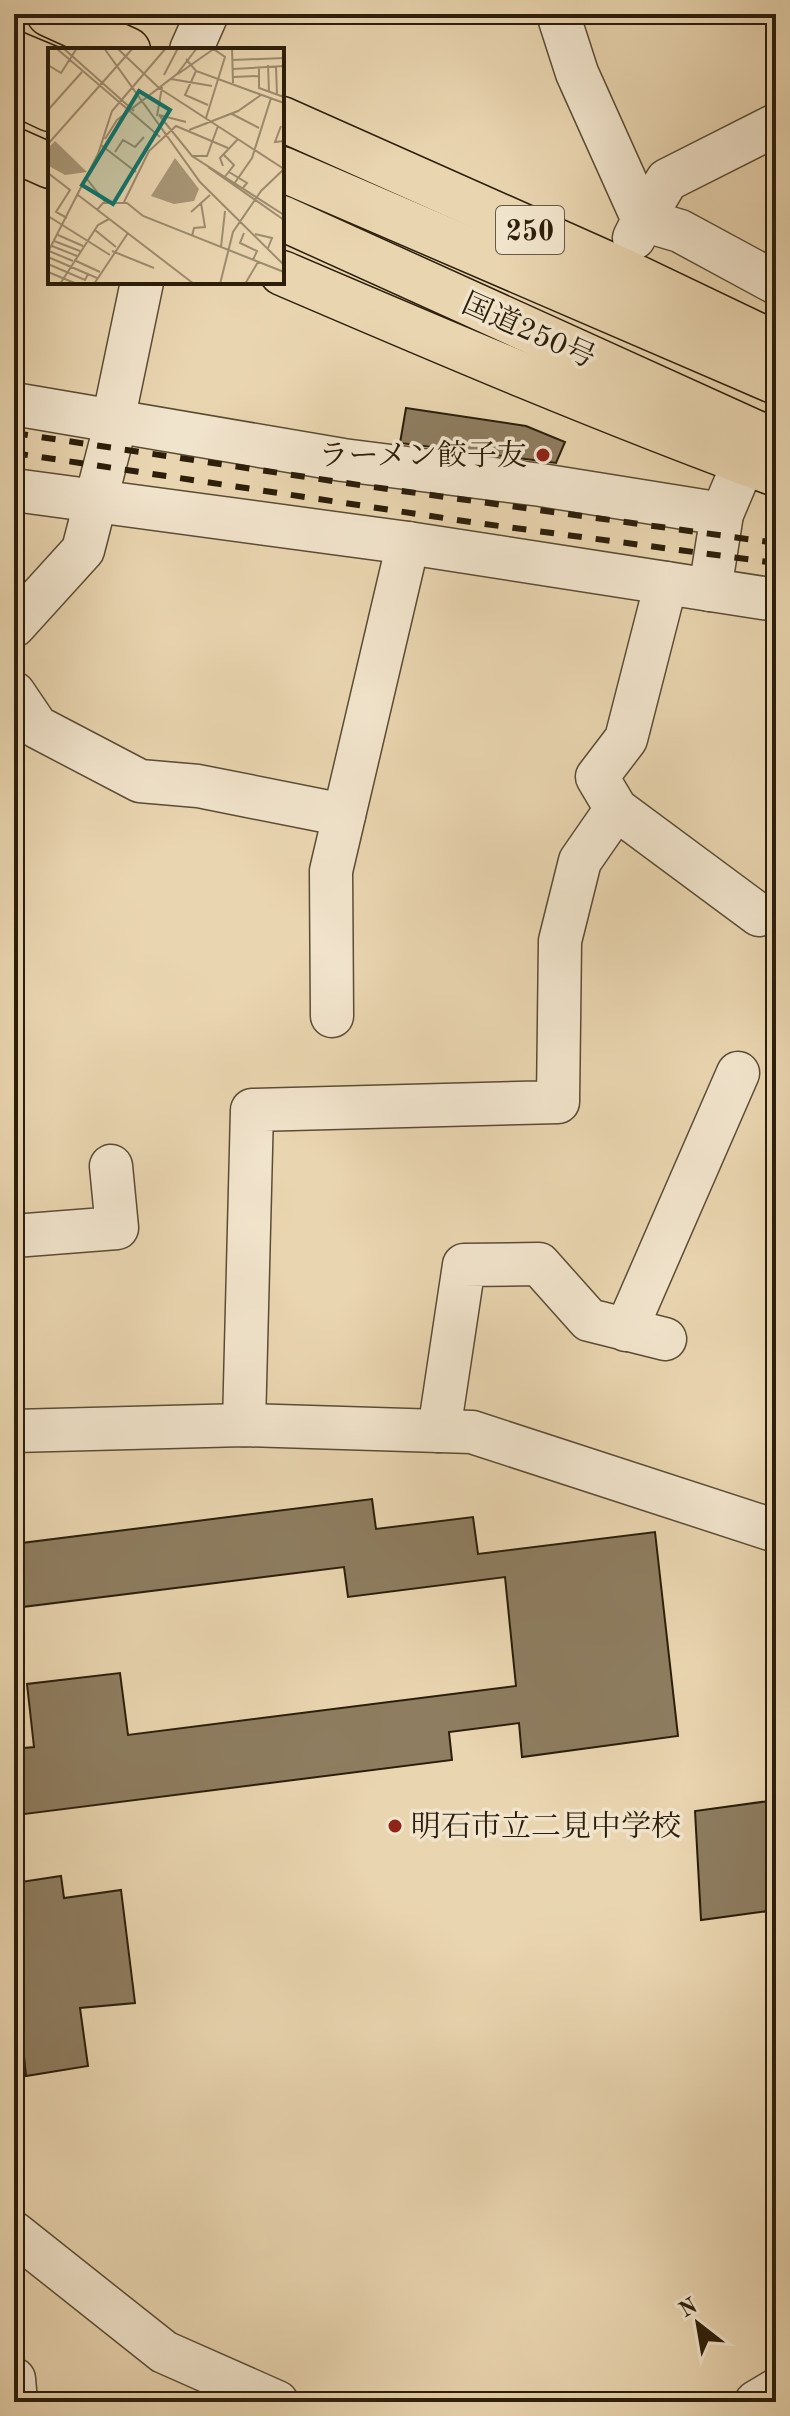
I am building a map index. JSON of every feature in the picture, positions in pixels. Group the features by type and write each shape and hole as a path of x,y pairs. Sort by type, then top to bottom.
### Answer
{"highway":[{"path":"49,14 124,48"},
{"path":"14,53 48,67"},
{"path":"14,92 48,108"},
{"name":"250","path":"284,120 619,269 776,344"},
{"path":"14,150 48,165"},
{"name":"国道250号","path":"284,170 776,382"},
{"name":"国道250号","path":"284,219 765,460"},
{"path":"284,274 408,327 765,460"}],"street":[{"path":"192,48 207,14"},
{"path":"558,14 577,73 643,220 680,231 776,283"},
{"path":"619,269 667,180 776,125"},
{"path":"14,626 83,550 114,430 113,421 142,284"},
{"path":"14,404 343,460 541,485 722,514"},
{"path":"710,590 722,514 765,460"},
{"path":"14,490 408,543 776,600"},
{"path":"332,1016 331,871 408,543"},
{"path":"666,583 626,739 597,777 616,809 759,915"},
{"path":"14,693 37,727 140,781 198,786 344,815"},
{"path":"244,1425 252,1110 558,1102 560,941 580,861 616,809"},
{"path":"439,1431 464,1265 539,1264 589,1320 646,1334 738,1073"},
{"path":"14,1236 117,1228 111,1166"},
{"path":"14,1431 244,1425 472,1432 776,1531"},
{"path":"14,2233 164,2352 277,2402"},
{"path":"14,2379 16,2402"},
{"path":"756,2402 776,2390"}],"building":[{"path":"406,408 526,426 565,442 556,463 400,443"},
{"path":"372,1499 376,1529 473,1517 478,1554 655,1532 678,1736 522,1757 519,1723 449,1732 452,1760 17,1815 14,1749 34,1747 27,1684 120,1673 128,1735 516,1686 505,1577 348,1597 344,1567 14,1608 14,1544"},
{"path":"776,1800 776,1910 701,1920 695,1811"},
{"path":"61,1876 64,1898 121,1890 135,2003 80,2008 88,2066 26,2076 14,1956 14,1883"}],"railway":[{"path":"14,433 776,543"},
{"path":"14,453 477,523 776,563"}],"place":[{"name":"ラーメン餃子友","path":"543,455"},
{"name":"明石市立二見中学校","path":"395,1826"}]}
